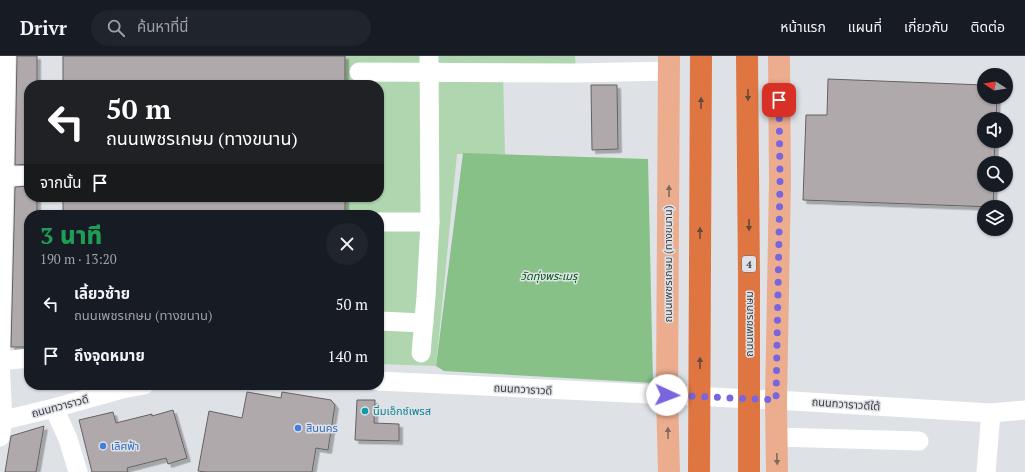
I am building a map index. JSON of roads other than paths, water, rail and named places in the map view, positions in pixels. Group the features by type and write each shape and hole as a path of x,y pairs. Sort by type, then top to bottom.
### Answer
{"highway":[{"path":"699,472 701,56"},
{"name":"ถนนเพชรเกษม","path":"747,56 749,472"}],"main road":[{"path":"777,472 776,400 780,181 779,56"},
{"name":"ถนนเพชรเกษม (ทางขนาน)","path":"669,63 667,395 669,472"}],"street":[{"path":"1,426 0,361 2,177 6,56"},
{"path":"359,72 429,64 669,63"},
{"path":"421,353 430,222 429,64"},
{"path":"2,177 24,175"},
{"path":"384,222 430,222"},
{"path":"384,321 424,323"},
{"path":"0,361 24,359"},
{"name":"ถนนทวาราวดี","path":"384,381 667,395"},
{"name":"ถนนทวาราวดี","path":"1,426 54,408 118,390"},
{"name":"ถนนทวาราวดีใต้","path":"667,395 991,413 1025,410"},
{"path":"54,408 68,439 78,472"},
{"path":"986,472 991,413"},
{"path":"776,437 919,441"}],"place":[{"name":"นิ่มเอ็กซ์เพรส","path":"365,411"},
{"name":"สินนคร","path":"298,428"},
{"name":"เลิศฟ้า","path":"103,446"}],"park label":[{"name":"วัดทุ่งพระเมรุ","path":"549,276"}]}
